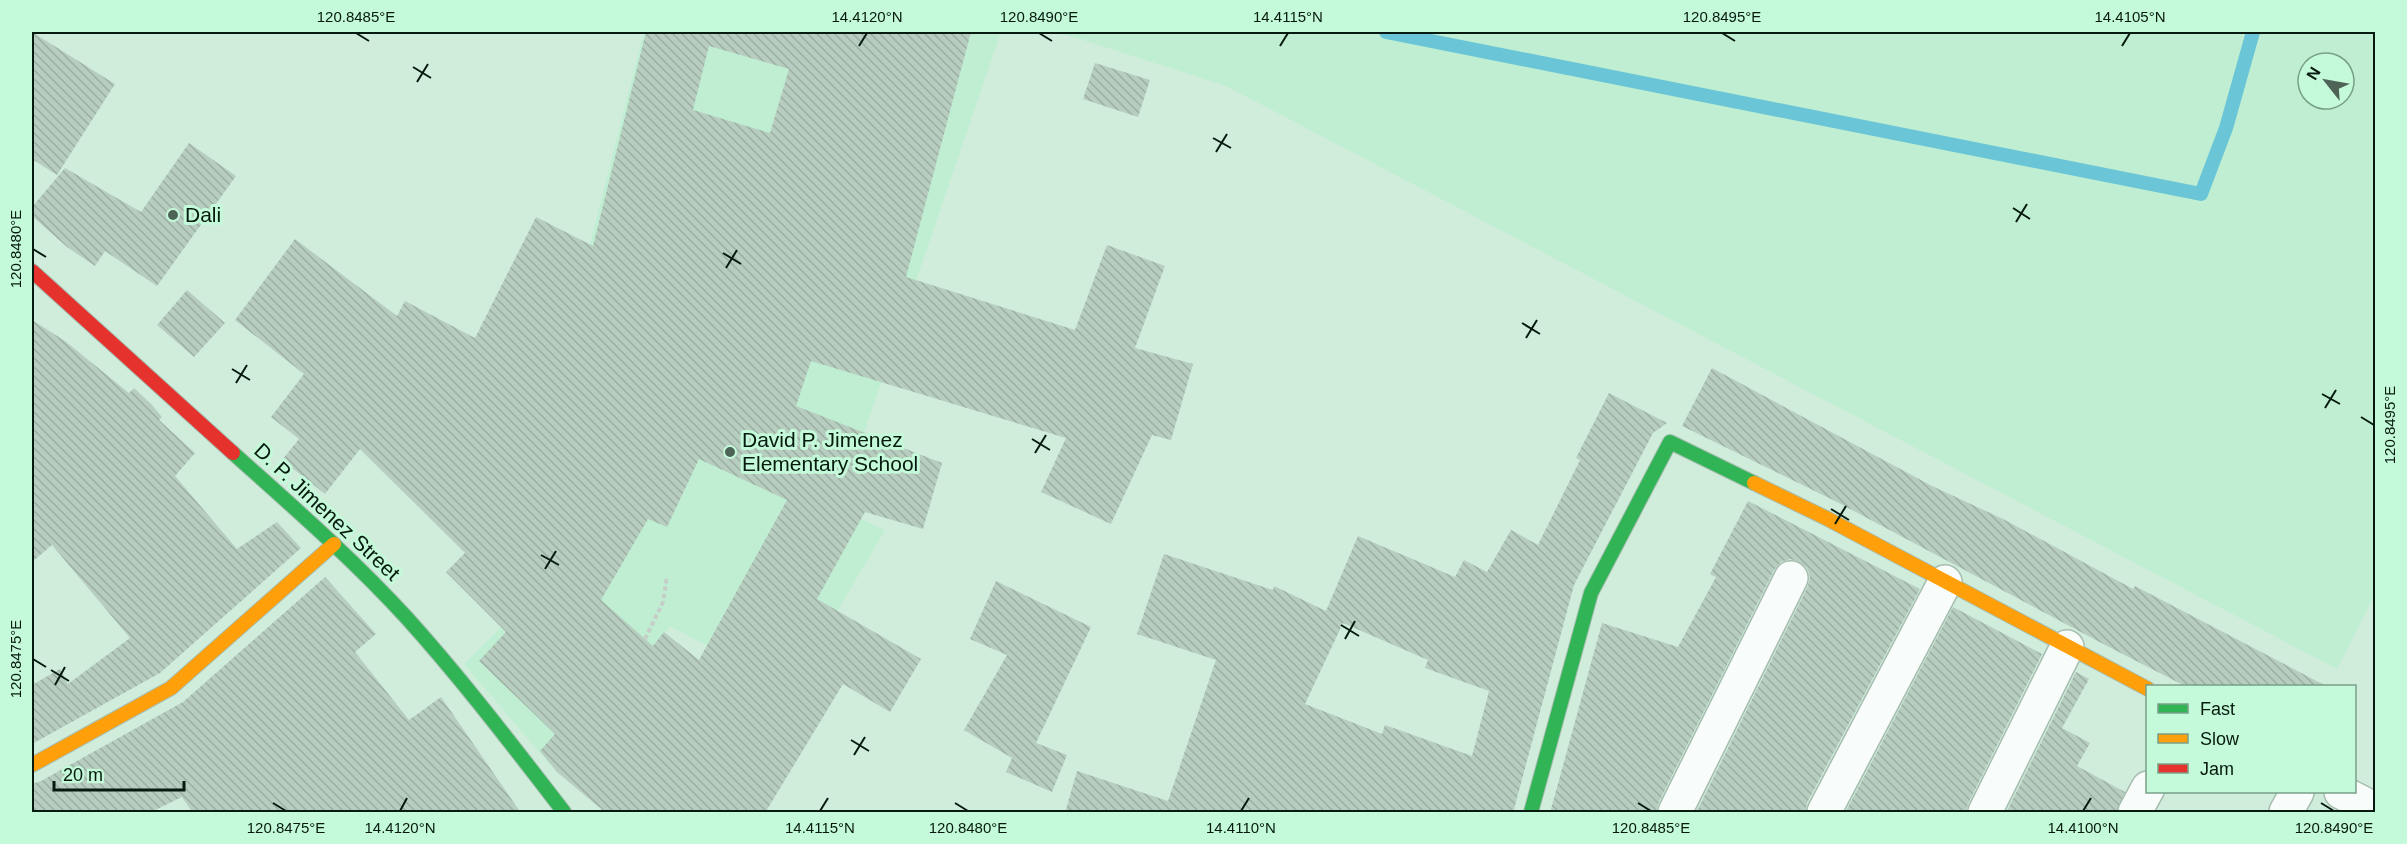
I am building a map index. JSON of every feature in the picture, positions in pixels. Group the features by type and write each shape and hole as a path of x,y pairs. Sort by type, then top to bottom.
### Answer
{"street":[{"name":"D. P. Jimenez Street","path":"32,271 334,544 405,616 486,712 564,813"},
{"path":"1531,813 1591,593 1670,441 1826,518 2146,688"},
{"path":"32,765 171,688 334,544"},
{"path":"1675,813 1791,578"},
{"path":"1824,813 1945,582"},
{"path":"1985,813 2067,647"},
{"path":"2134,813 2146,792"},
{"path":"2286,813 2296,793"},
{"path":"2343,793 2376,810"}],"path":[{"path":"645,639 663,602 667,576"}],"shaded area":[{"name":"David P. Jimenez Elementary School","path":"644,32 1001,32 838,509 885,530 791,690 670,626 553,768 464,664 559,571 560,362"},
{"path":"1058,32 2375,32 2375,594 2337,669 1226,86"}],"building":[{"path":"32,32 115,84 57,175 32,159"},
{"path":"646,32 971,32 906,277 1075,330 1107,245 1165,266 1135,348 1193,364 1171,440 1152,435 1111,524 1041,492 1066,438 811,361 796,406 942,463 923,529 865,512 817,599 921,659 890,712 843,684 765,813 606,813 557,772 540,751 555,734 479,661 506,632 446,572 465,553 360,449 325,494 282,460 299,439 271,417 304,374 235,320 295,239 397,316 405,301 475,338 536,217 593,246","holes":["709,46 789,69 770,133 693,110","699,459 787,500 699,660 664,632 653,646 601,600 648,519 667,527"]},
{"path":"1095,63 1150,80 1138,117 1083,99"},
{"path":"189,143 236,176 157,286 105,251 95,266 67,247 32,216 32,207 65,168 141,212"},
{"path":"187,290 225,323 194,357 157,325"},
{"path":"32,320 65,341 129,393 134,388 162,417 159,420 195,453 175,476 237,549 277,522 301,548 160,673 32,744 32,685 60,669 68,684 130,638 52,545 32,562"},
{"path":"1712,368 1932,486 2003,519 2133,589 2135,586 2324,685 2183,685 1835,501 1682,426"},
{"path":"1609,393 1667,423 1653,433 1574,585 1513,813 1065,813 1077,771 1168,801 1216,660 1137,634 1164,554 1273,590 1274,586 1326,611 1358,536 1455,577 1464,560 1487,572 1511,530 1538,545 1580,460 1576,458","holes":["1343,623 1428,660 1425,668 1489,691 1472,756 1385,725 1382,734 1305,704"]},
{"path":"1748,501 1920,589 1807,803 1805,813 1696,813 1808,586 1810,577 1807,568 1800,562 1790,559 1781,562 1774,570 1658,804 1656,813 1550,813 1602,623 1678,647 1716,577 1710,574"},
{"path":"325,577 376,634 355,652 409,720 441,697 521,813 193,813 182,797 149,813 32,813 32,784 183,702"},
{"path":"996,581 1091,627 1036,743 1067,755 1052,792 1006,772 1012,758 964,730 1007,655 970,639"},
{"path":"1953,607 2042,654 1968,804 1966,813 1845,813"},
{"path":"2076,672 2089,679 2062,728 2090,743 2077,766 2125,792 2116,813 2006,813"}],"waterway":[{"path":"1386,32 2201,194 2226,128 2253,32"}],"traffic: fast":[{"path":"1531,812 1591,593 1670,442 1754,483"},
{"path":"233,453 343,553 406,617 467,689 564,812"}],"traffic: slow":[{"path":"1754,483 1826,518 2146,688"},
{"path":"32,765 171,688 334,544"}],"traffic: jam":[{"path":"32,271 233,453"}],"place":[{"name":"Dali","path":"173,215"},
{"name":"David P. Jimenez Elementary School","path":"730,452"}]}
